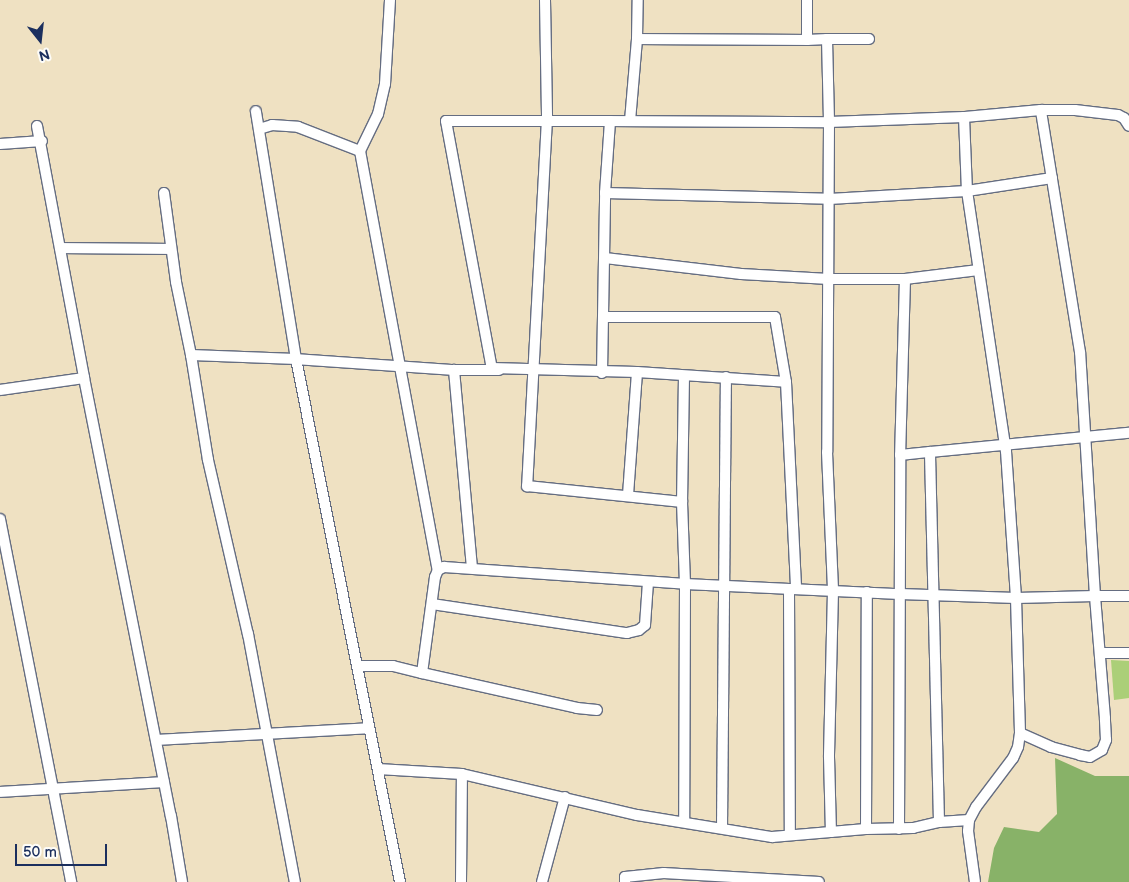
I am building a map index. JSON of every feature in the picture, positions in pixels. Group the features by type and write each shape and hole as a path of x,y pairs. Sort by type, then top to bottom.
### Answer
{"street":[{"path":"390,0 385,84 378,114 360,151 438,570 435,577 422,673"},
{"path":"545,0 547,119 527,486 682,502"},
{"path":"630,120 637,39 638,0"},
{"path":"806,40 808,0"},
{"path":"637,39 869,39"},
{"path":"828,39 829,279 827,452 833,591 829,757 831,832"},
{"path":"1020,733 1051,747 1090,757 1102,750 1106,740 1080,352 1041,110"},
{"path":"786,382 637,372 602,373 492,368 446,121 547,119 829,122 964,117 1041,110 1075,110 1118,115 1124,118 1129,126"},
{"path":"256,111 296,359 400,882"},
{"path":"964,117 967,191 1004,445 1016,598 1020,733 1018,747 1013,758 976,807 969,820 968,832 975,882"},
{"path":"602,373 605,193 610,120"},
{"path":"259,129 272,125 298,127 360,151"},
{"path":"37,126 42,141 84,378 156,740 182,882"},
{"path":"0,144 42,141"},
{"path":"605,193 829,199 967,191 1052,178"},
{"path":"164,193 171,249 208,460 248,634 295,882"},
{"path":"60,248 171,249"},
{"path":"605,258 741,274 829,279 906,279 978,270"},
{"path":"899,829 900,455 906,279"},
{"path":"603,317 775,317 786,382 793,589 790,835"},
{"path":"191,355 296,359 454,370 532,370"},
{"path":"454,370 472,568"},
{"path":"628,495 637,372"},
{"path":"684,376 682,502 685,584 684,821"},
{"path":"722,828 726,377"},
{"path":"0,390 84,378"},
{"path":"900,455 1129,434"},
{"path":"930,452 938,822"},
{"path":"0,518 71,882"},
{"path":"438,570 444,567 472,568 648,582 900,594 1016,598 1129,596"},
{"path":"432,604 627,633 639,630 645,625 648,582"},
{"path":"866,828 867,592"},
{"path":"1100,653 1129,653"},
{"path":"358,666 393,666 577,708 597,710"},
{"path":"156,740 267,736 368,728"},
{"path":"378,769 462,774 637,815 684,821 772,837 866,828 899,829 938,822 969,820"},
{"path":"461,882 462,774"},
{"path":"0,792 164,782"},
{"path":"542,882 565,797"},
{"path":"624,882 625,877 664,873 819,882"}],"green space":[{"path":"1111,660 1129,661 1129,698 1114,700"},
{"path":"1055,758 1095,776 1129,776 1129,882 988,882 994,848 1004,827 1039,832 1057,814"}]}
